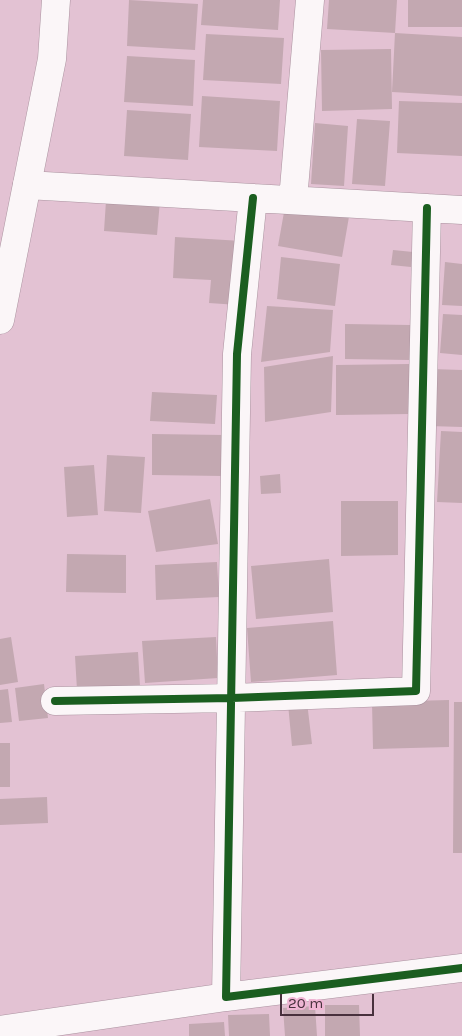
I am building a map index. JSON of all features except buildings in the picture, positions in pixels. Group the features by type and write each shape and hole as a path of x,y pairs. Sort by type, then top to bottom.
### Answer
{"street":[{"path":"0,320 52,59 56,0"},
{"path":"293,200 310,0"},
{"path":"26,185 462,210"},
{"path":"226,997 236,354 253,198"},
{"path":"55,701 232,698 416,691 427,208"},
{"path":"0,1030 226,997 462,968"}],"cycle path":[{"path":"253,198 237,354 226,997 462,968"},
{"path":"55,701 232,698 416,691 427,208"}]}
